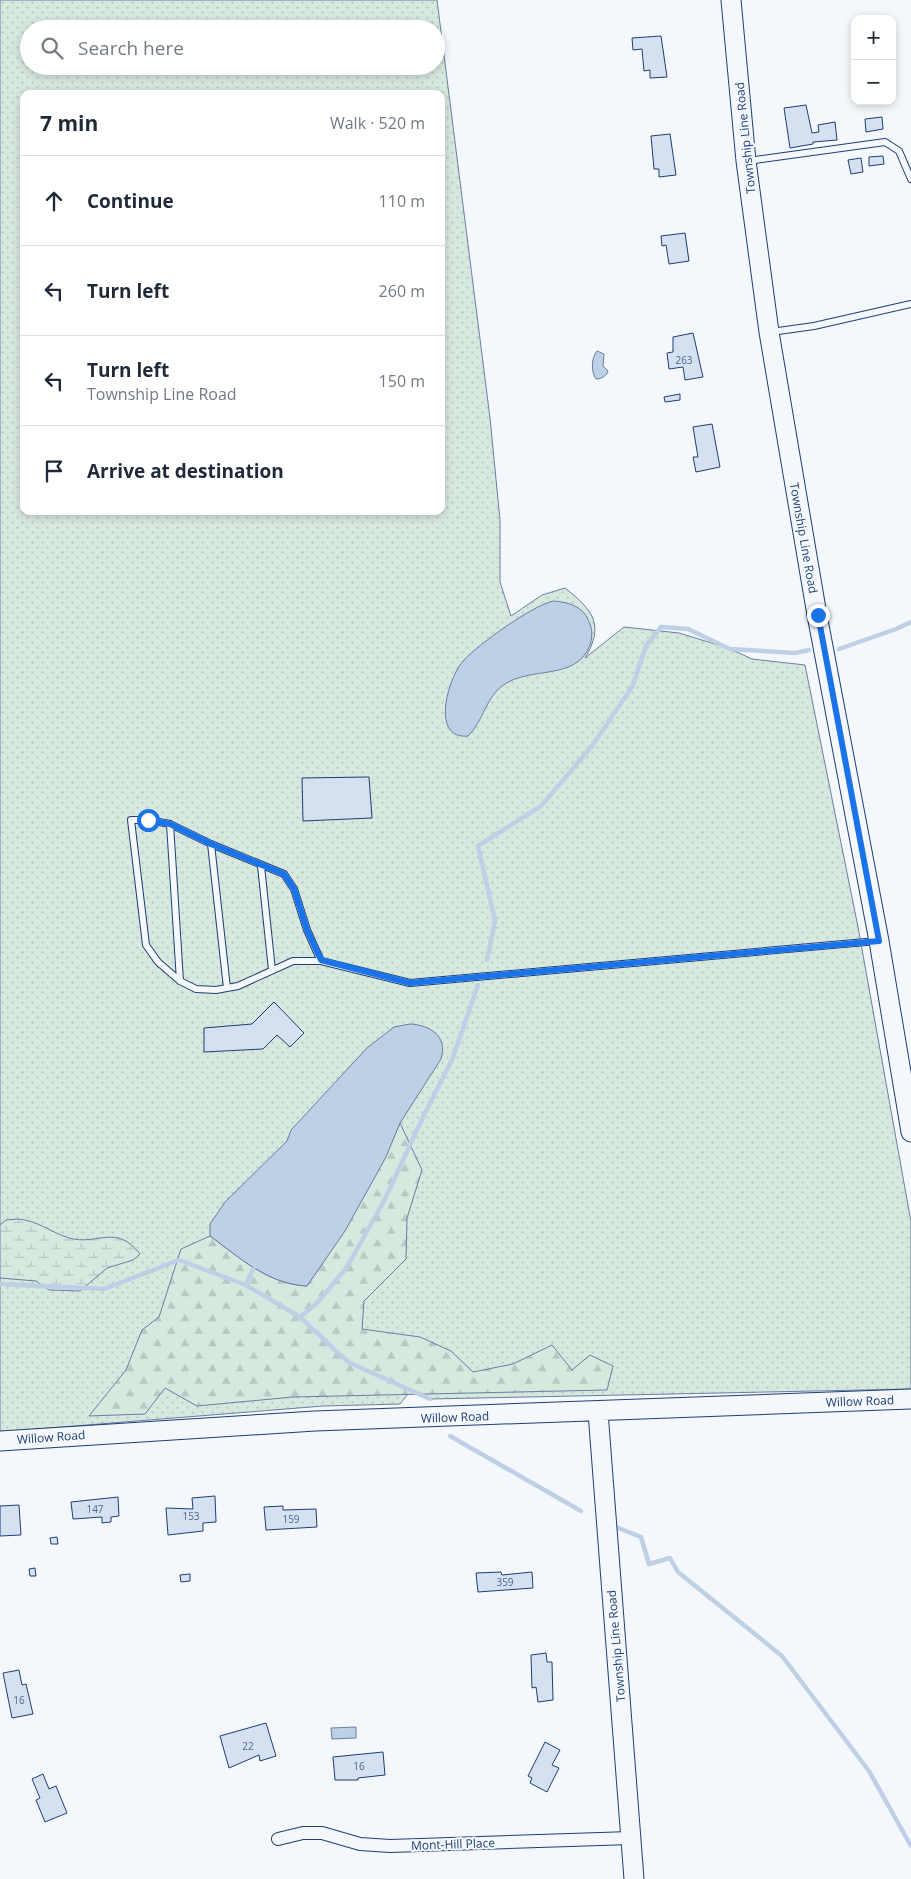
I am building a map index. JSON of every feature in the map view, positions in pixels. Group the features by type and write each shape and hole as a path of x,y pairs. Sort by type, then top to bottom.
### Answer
{"street":[{"name":"Township Line Road","path":"731,0 746,161 769,332 819,624 879,941 911,1132"},
{"name":"Willow Road","path":"0,1441 315,1422 911,1398"},
{"name":"Township Line Road","path":"598,1412 634,1879"},
{"name":"Mont-Hill Place","path":"278,1838 303,1833 322,1833 360,1844 390,1846 631,1838"}],"lane":[{"path":"746,161 885,142 899,150 911,179"},
{"path":"769,332 814,326 911,304"},
{"path":"321,960 307,930 294,889 284,874 261,866 170,824 148,820 130,820 146,945 158,962 180,981 196,989 227,988 258,979 272,970 293,961 321,960 410,983 879,941"},
{"path":"170,824 180,981"},
{"path":"211,844 227,988"},
{"path":"261,866 272,970"}],"green space":[{"path":"0,0 437,0 440,20 20,20 20,75 445,75 445,63 490,418 500,520 500,582 511,616 542,595 565,588 583,604 593,619 595,627 594,636 585,658 624,627 679,633 728,648 752,659 805,665 858,927 911,1222 911,1389 430,1399 412,1389 400,1404 323,1406 0,1432"},
{"path":"400,1123 422,1170 407,1218 406,1259 364,1301 362,1329 420,1337 451,1351 473,1372 513,1364 552,1345 572,1370 590,1355 613,1366 607,1390 293,1397 197,1406 165,1388 145,1414 89,1416 126,1370 142,1330 159,1317 181,1249 210,1236 267,1275 293,1284 307,1286 358,1207"},
{"path":"18,1219 38,1224 62,1236 79,1240 115,1237 131,1245 140,1254 133,1260 107,1268 80,1291 49,1290 36,1281 0,1278 0,1225 6,1220"}],"water":[{"path":"597,351 604,354 603,366 608,371 604,377 596,379 592,365"},
{"path":"553,601 577,607 588,620 592,632 591,640 583,657 563,669 526,676 502,686 496,691 468,736 456,734 449,728 446,718 446,705 448,692 458,668 464,660 494,635 532,610"},
{"path":"410,1024 425,1027 436,1034 442,1044 441,1059 400,1123 386,1157 345,1231 307,1286 293,1284 267,1275 210,1236 210,1224 225,1202 287,1141 291,1130 367,1048 394,1027"},
{"path":"356,1727 356,1738 332,1739 331,1728"}],"building":[{"path":"661,36 667,77 650,78 650,70 644,71 642,49 633,50 632,38"},
{"path":"806,105 812,133 819,132 818,125 835,122 837,140 813,142 813,144 790,148 784,108"},
{"path":"882,117 883,129 866,132 865,119"},
{"path":"670,134 676,175 659,177 659,169 654,169 651,136"},
{"path":"883,156 884,164 869,166 869,157"},
{"path":"861,158 863,172 851,174 848,160"},
{"path":"685,233 689,261 669,264 666,245 662,246 661,236"},
{"path":"693,333 703,377 685,380 683,367 669,369 667,353 673,352 673,337"},
{"path":"680,394 680,400 665,402 664,397"},
{"path":"712,424 720,467 696,472 693,457 698,457 693,427"},
{"path":"369,777 372,818 303,821 302,778"},
{"path":"274,1002 304,1033 290,1047 277,1035 263,1049 204,1052 204,1028 252,1024"},
{"path":"215,1496 216,1522 203,1523 203,1531 168,1535 166,1508 193,1509 192,1498"},
{"path":"118,1497 119,1516 111,1517 111,1522 102,1523 102,1517 73,1519 71,1502"},
{"path":"19,1505 21,1535 0,1536 0,1506"},
{"path":"283,1506 283,1510 316,1509 317,1527 266,1530 264,1507"},
{"path":"57,1537 58,1544 51,1544 50,1538"},
{"path":"35,1568 36,1576 30,1576 29,1569"},
{"path":"501,1572 502,1575 532,1572 533,1588 478,1592 476,1573"},
{"path":"190,1574 190,1581 181,1582 180,1575"},
{"path":"546,1653 547,1662 552,1662 553,1700 538,1702 536,1687 532,1688 531,1655"},
{"path":"19,1670 22,1685 26,1684 33,1714 12,1718 3,1673"},
{"path":"266,1723 276,1756 260,1761 259,1755 229,1768 220,1736"},
{"path":"545,1742 560,1750 552,1765 559,1768 547,1792 530,1783 532,1778 528,1776"},
{"path":"383,1752 385,1775 358,1778 358,1780 335,1780 333,1757"},
{"path":"43,1774 49,1789 56,1786 67,1813 45,1822 36,1800 40,1798 32,1779"}],"waterway":[{"path":"839,649 911,622"},
{"path":"487,960 495,921 478,846 541,806 592,746 632,687 646,646 661,627 688,629 730,649 795,653 809,650"},
{"path":"300,1317 318,1302 347,1267 384,1201 452,1060 478,985"},
{"path":"0,1284 104,1289 179,1260 246,1285"},
{"path":"253,1269 246,1285 300,1317 348,1362 430,1399"},
{"path":"450,1436 581,1511"},
{"path":"616,1527 641,1537 649,1564 670,1558 678,1572 782,1656 869,1771 911,1846"}],"route":[{"path":"148,820 170,824 261,866 284,874 294,889 307,930 321,960 410,983 487,974 879,941 818,615"}]}
